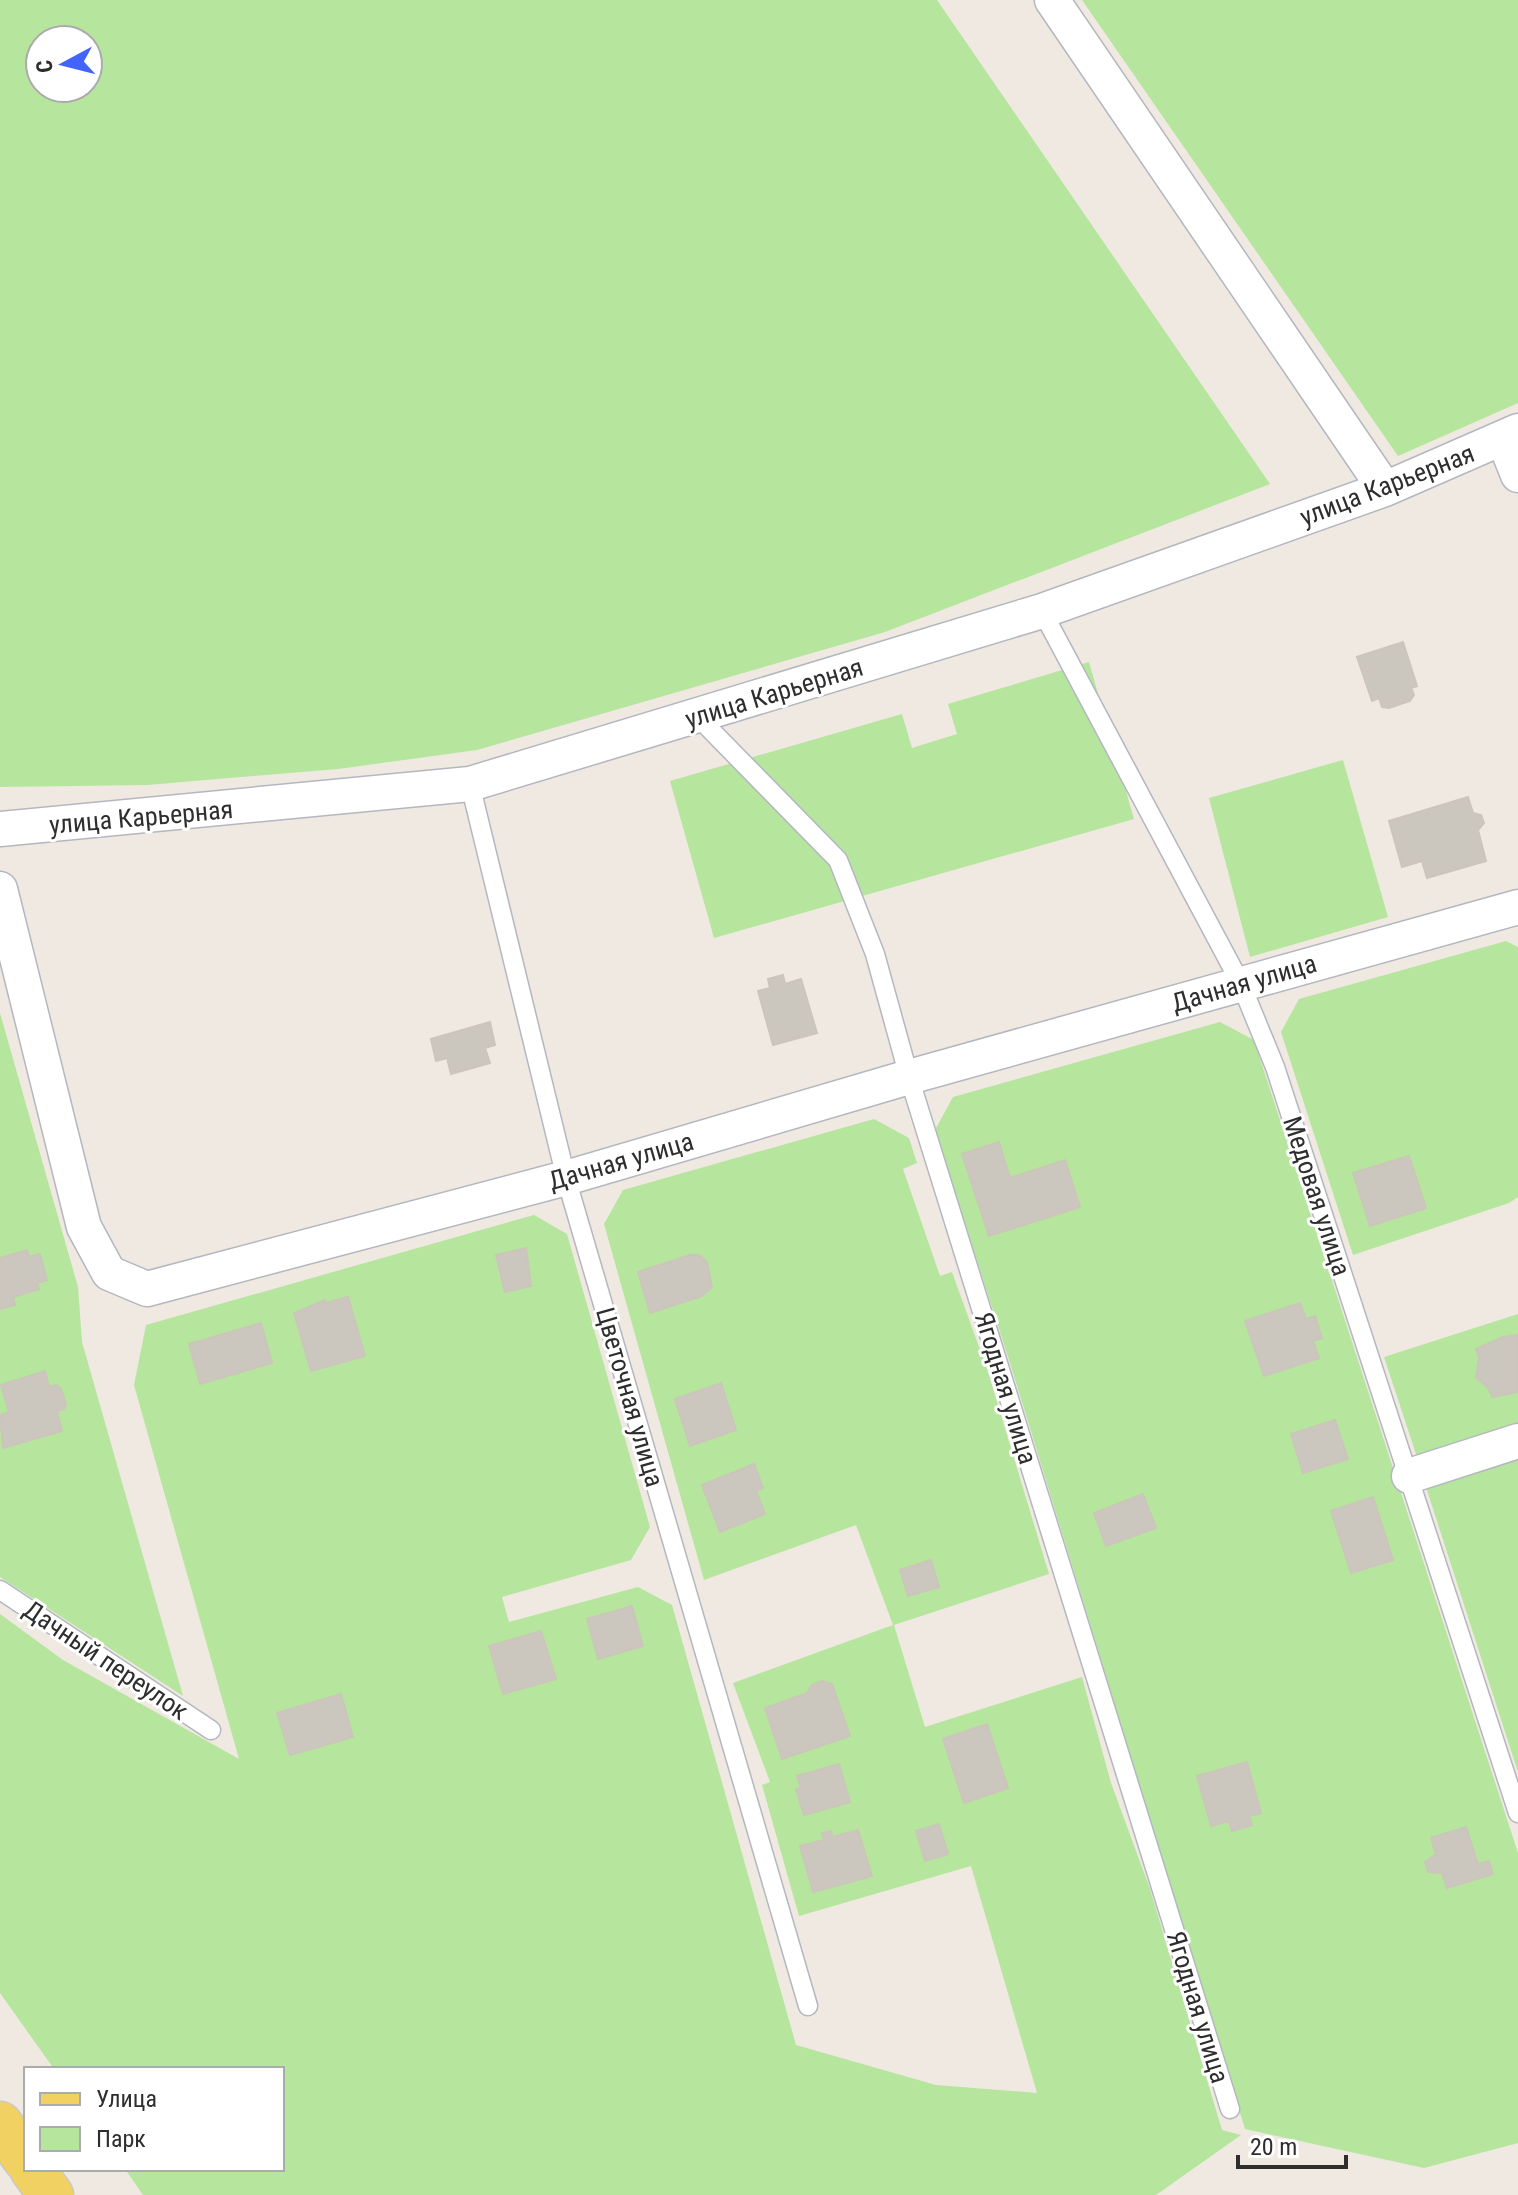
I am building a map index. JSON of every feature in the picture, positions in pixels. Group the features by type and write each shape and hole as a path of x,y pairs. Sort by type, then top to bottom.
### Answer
{"main road":[{"path":"0,2124 24,2157"},
{"path":"33,2171 51,2195"}],"street":[{"path":"1052,0 1385,489"},
{"path":"1511,436 1518,475"},
{"name":"улица Карьерная","path":"0,829 470,784 1042,611 1385,489 1511,436"},
{"name":"Дачная улица","path":"0,889 84,1227 109,1273 147,1289 566,1178 909,1077 1518,907"},
{"path":"1409,1476 1518,1441"}],"lane":[{"name":"Медовая улица","path":"1042,611 1241,984 1275,1067 1518,1813"},
{"name":"Ягодная улица","path":"698,717 838,860 875,954 909,1077 1230,2109"},
{"name":"Цветочная улица","path":"470,784 566,1178 808,2006"},
{"name":"Дачный переулок","path":"0,1590 211,1730"}],"green space":[{"path":"0,0 937,0 1270,484 885,632 477,750 338,769 147,785 0,787"},
{"path":"1082,0 1518,0 1518,403 1398,456"},
{"path":"1089,662 1134,819 714,938 670,781 902,714 912,748 957,734 948,704"},
{"path":"1343,760 1388,917 1250,957 1209,798"},
{"path":"1506,941 1518,947 1518,1197 1509,1203 1353,1255 1281,1032 1299,999"},
{"path":"0,1013 78,1287 82,1342 183,1696 0,1577"},
{"path":"1220,1022 1254,1040 1518,1853 1518,2143 1424,2168 1245,2129 1010,1363 935,1130 953,1097"},
{"path":"874,1119 909,1138 917,1163 903,1169 940,1276 952,1272 988,1372 1049,1574 894,1625 925,1727 1082,1677 1111,1783 1150,1889 1222,2130 1241,2135 1156,2195 143,2195 126,2171 284,2171 284,2067 53,2067 0,1993 0,1614 63,1660 239,1759 134,1385 146,1325 534,1215 567,1234 650,1527 631,1560 502,1597 509,1622 638,1587 672,1605 796,2045 936,2085 1037,2093 971,1866 799,1916 762,1785 770,1782 733,1683 893,1625 856,1525 704,1580 604,1224 623,1190"},
{"path":"1518,1314 1518,1428 1418,1460 1384,1357"},
{"path":"1518,1454 1518,1772 1425,1484"}],"building":[{"path":"1403,642 1417,686 1411,688 1414,695 1410,701 1389,708 1382,707 1379,698 1372,701 1357,657"},
{"path":"1468,797 1473,813 1481,815 1484,823 1478,830 1486,861 1427,878 1422,861 1402,867 1389,821"},
{"path":"783,975 785,984 801,979 817,1033 773,1045 758,991 770,988 768,979"},
{"path":"490,1022 495,1045 485,1048 490,1063 451,1074 447,1058 436,1061 431,1039"},
{"path":"999,1142 1010,1178 1065,1160 1080,1207 989,1236 962,1154"},
{"path":"1409,1156 1426,1208 1370,1226 1353,1173"},
{"path":"526,1248 531,1286 505,1292 496,1255"},
{"path":"27,1250 29,1257 40,1254 47,1280 37,1283 39,1289 13,1297 15,1305 0,1309 0,1258"},
{"path":"690,1255 699,1255 707,1262 712,1287 702,1296 650,1313 638,1272"},
{"path":"348,1297 365,1356 311,1371 294,1313 325,1300 326,1303"},
{"path":"1300,1303 1306,1319 1315,1316 1322,1338 1313,1341 1319,1358 1264,1376 1245,1321"},
{"path":"261,1323 272,1363 200,1384 189,1344"},
{"path":"1518,1335 1518,1392 1492,1397 1489,1389 1476,1377 1479,1358 1476,1349 1503,1337"},
{"path":"45,1371 49,1387 57,1385 61,1389 66,1404 64,1409 57,1411 62,1431 3,1448 0,1415 9,1412 1,1385"},
{"path":"721,1383 736,1430 690,1446 675,1399"},
{"path":"1335,1420 1348,1459 1303,1473 1291,1434"},
{"path":"754,1464 763,1488 756,1491 765,1514 720,1532 702,1485"},
{"path":"1143,1494 1156,1528 1106,1546 1094,1513"},
{"path":"1373,1497 1393,1560 1351,1573 1331,1511"},
{"path":"931,1560 939,1587 908,1596 900,1570"},
{"path":"632,1606 643,1646 598,1659 587,1619"},
{"path":"541,1631 556,1679 503,1694 489,1646"},
{"path":"822,1681 832,1684 850,1736 782,1759 765,1708 807,1693 812,1685"},
{"path":"341,1694 353,1737 290,1755 277,1713"},
{"path":"987,1724 1008,1788 964,1803 943,1739"},
{"path":"1247,1762 1261,1813 1249,1816 1252,1825 1232,1831 1229,1821 1211,1826 1197,1776"},
{"path":"839,1764 850,1802 804,1815 796,1789 801,1788 797,1776"},
{"path":"939,1824 948,1854 925,1861 916,1831"},
{"path":"1466,1827 1478,1864 1489,1861 1493,1874 1447,1888 1442,1873 1428,1872 1425,1862 1436,1854 1431,1838"},
{"path":"858,1830 872,1876 813,1892 800,1846 824,1840 822,1833 831,1831 833,1837"}]}
